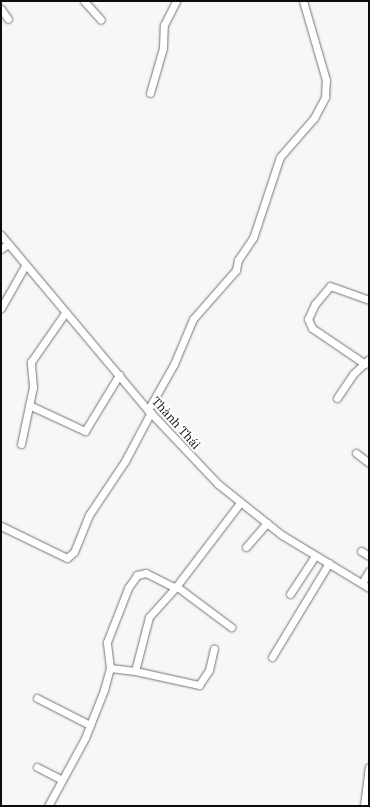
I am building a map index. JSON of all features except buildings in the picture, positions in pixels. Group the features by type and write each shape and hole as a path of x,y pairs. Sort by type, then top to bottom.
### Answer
{"street":[{"path":"84,1 101,20"},
{"path":"150,93 163,48 164,25 176,1"},
{"path":"1,526 68,558 74,552 88,515 125,461 174,364 193,319 236,270 253,238 280,157 314,118 325,97 326,80 303,1"},
{"path":"1,9 8,19"},
{"name":"Thành Thái","path":"1,235 65,314 206,473 240,503 267,523 315,556 367,586"},
{"path":"1,249 8,244"},
{"path":"1,308 25,266"},
{"path":"337,398 353,374 367,362 312,328 308,319 327,286 369,298"},
{"path":"21,444 33,387 31,362 65,314"},
{"path":"29,405 85,430 119,375"},
{"path":"356,453 369,463"},
{"path":"136,672 149,617 176,587 240,503"},
{"path":"246,547 267,523"},
{"path":"361,551 369,556"},
{"path":"290,594 315,556"},
{"path":"272,657 329,563"},
{"path":"367,586 369,571"},
{"path":"48,806 90,725 110,668 107,645 110,632 126,591 137,575 153,576 176,587 231,627"},
{"path":"110,668 199,684 209,670 214,649"},
{"path":"37,698 90,725"},
{"path":"364,806 369,767"},
{"path":"37,768 61,779"}]}
